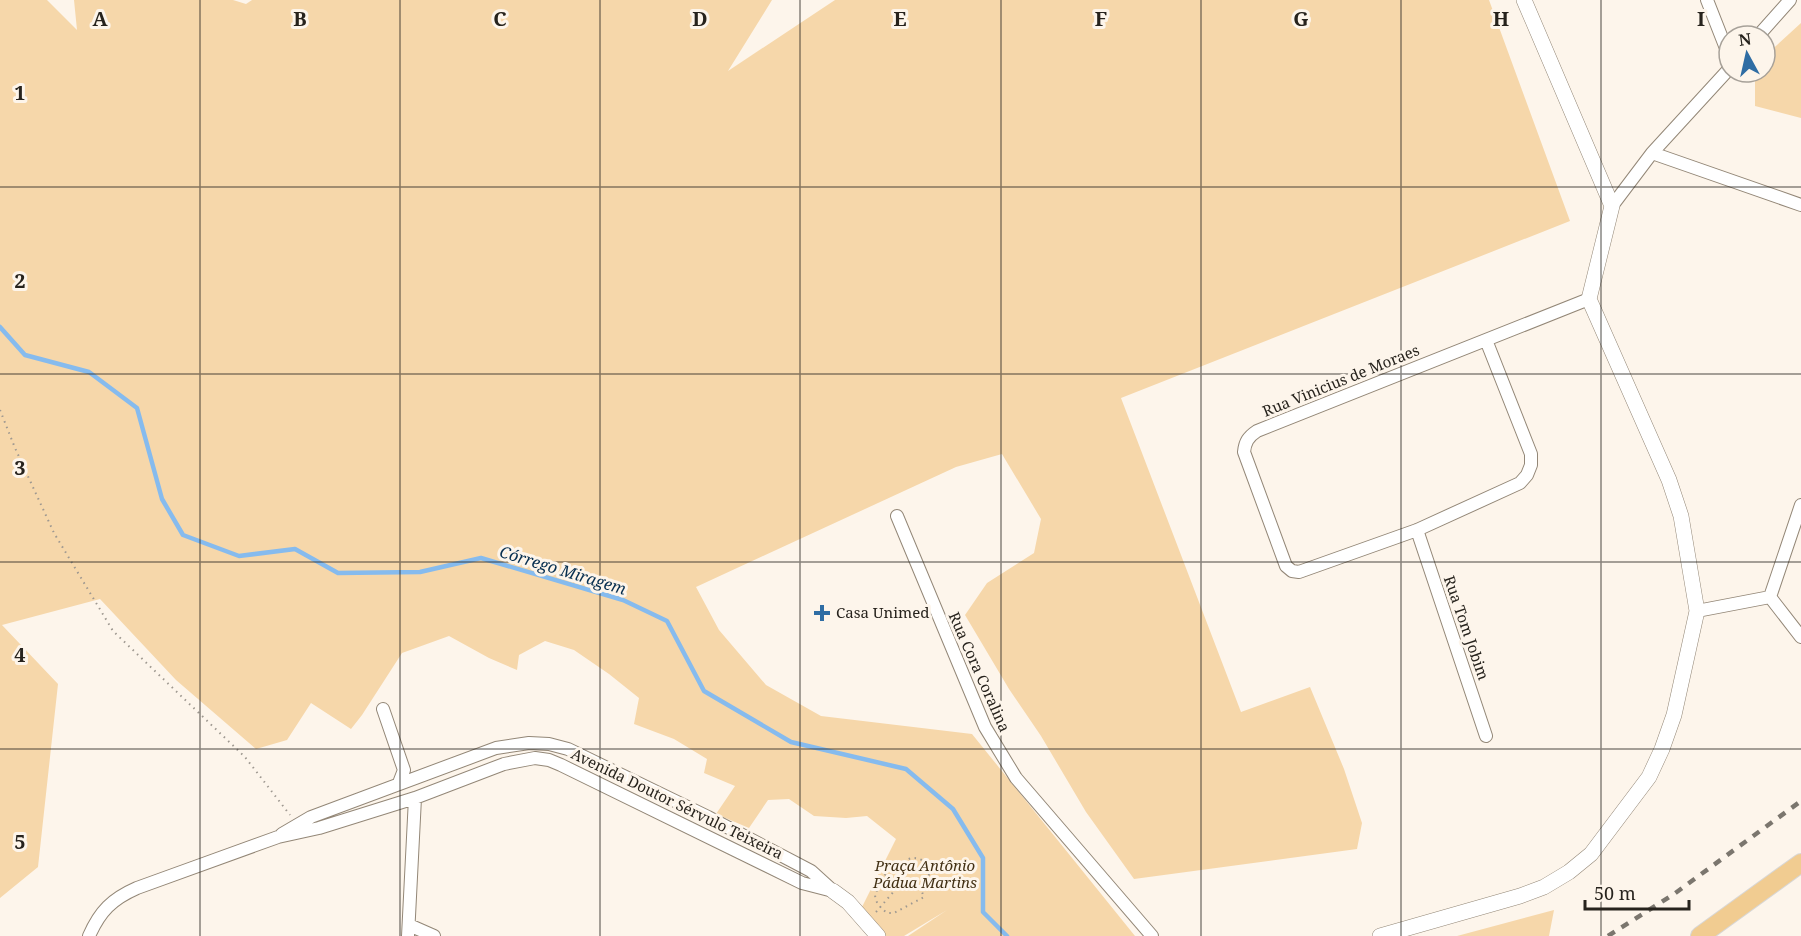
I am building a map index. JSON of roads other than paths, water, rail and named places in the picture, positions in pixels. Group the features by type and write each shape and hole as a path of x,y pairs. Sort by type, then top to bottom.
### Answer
{"main road":[{"path":"1700,936 1801,863"}],"street":[{"path":"1524,0 1612,206"},
{"path":"1707,0 1717,25"},
{"path":"1769,24 1790,0"},
{"path":"1380,936 1520,897 1544,887 1569,872 1591,854 1649,777 1662,749 1674,715 1697,611 1681,516 1670,480 1589,299 1612,206 1652,153 1717,82"},
{"path":"1652,153 1801,205"},
{"name":"Rua Vinicius de Moraes","path":"1486,340 1527,442 1532,465 1520,483 1417,530 1299,572 1292,571 1286,566 1244,452 1249,437 1257,431 1589,299"},
{"path":"1770,597 1801,505"},
{"name":"Rua Cora Coralina","path":"897,516 985,727 1001,755 1016,778 1152,936"},
{"name":"Rua Tom Jobim","path":"1417,530 1486,736"},
{"path":"1697,611 1770,597"},
{"path":"1770,597 1801,636"},
{"path":"383,709 404,770 399,783"},
{"path":"535,743 535,758"},
{"name":"Avenida Doutor Sérvulo Teixeira","path":"278,837 311,817 496,748 513,744 549,744 568,749 812,871 848,902 878,936"},
{"name":"Avenida Doutor Sérvulo Teixeira","path":"89,936 105,909 118,896 278,837 319,828 415,798 504,764 535,758 555,762 802,883 833,891"},
{"path":"404,770 416,777"},
{"path":"415,798 408,930 434,936"}],"waterway":[{"name":"Córrego Miragem","path":"0,327 25,355 89,372 137,408 162,499 183,535 239,556 295,549 338,573 420,572 481,558 623,600 667,621 704,691 791,742 906,769 953,809 983,858 983,912 1007,936"}],"railway":[{"path":"1608,936 1674,894 1801,801"}],"place":[{"name":"Casa Unimed","path":"822,613"}],"park label":[{"name":"Praça Antônio Pádua Martins","path":"925,874"}]}
